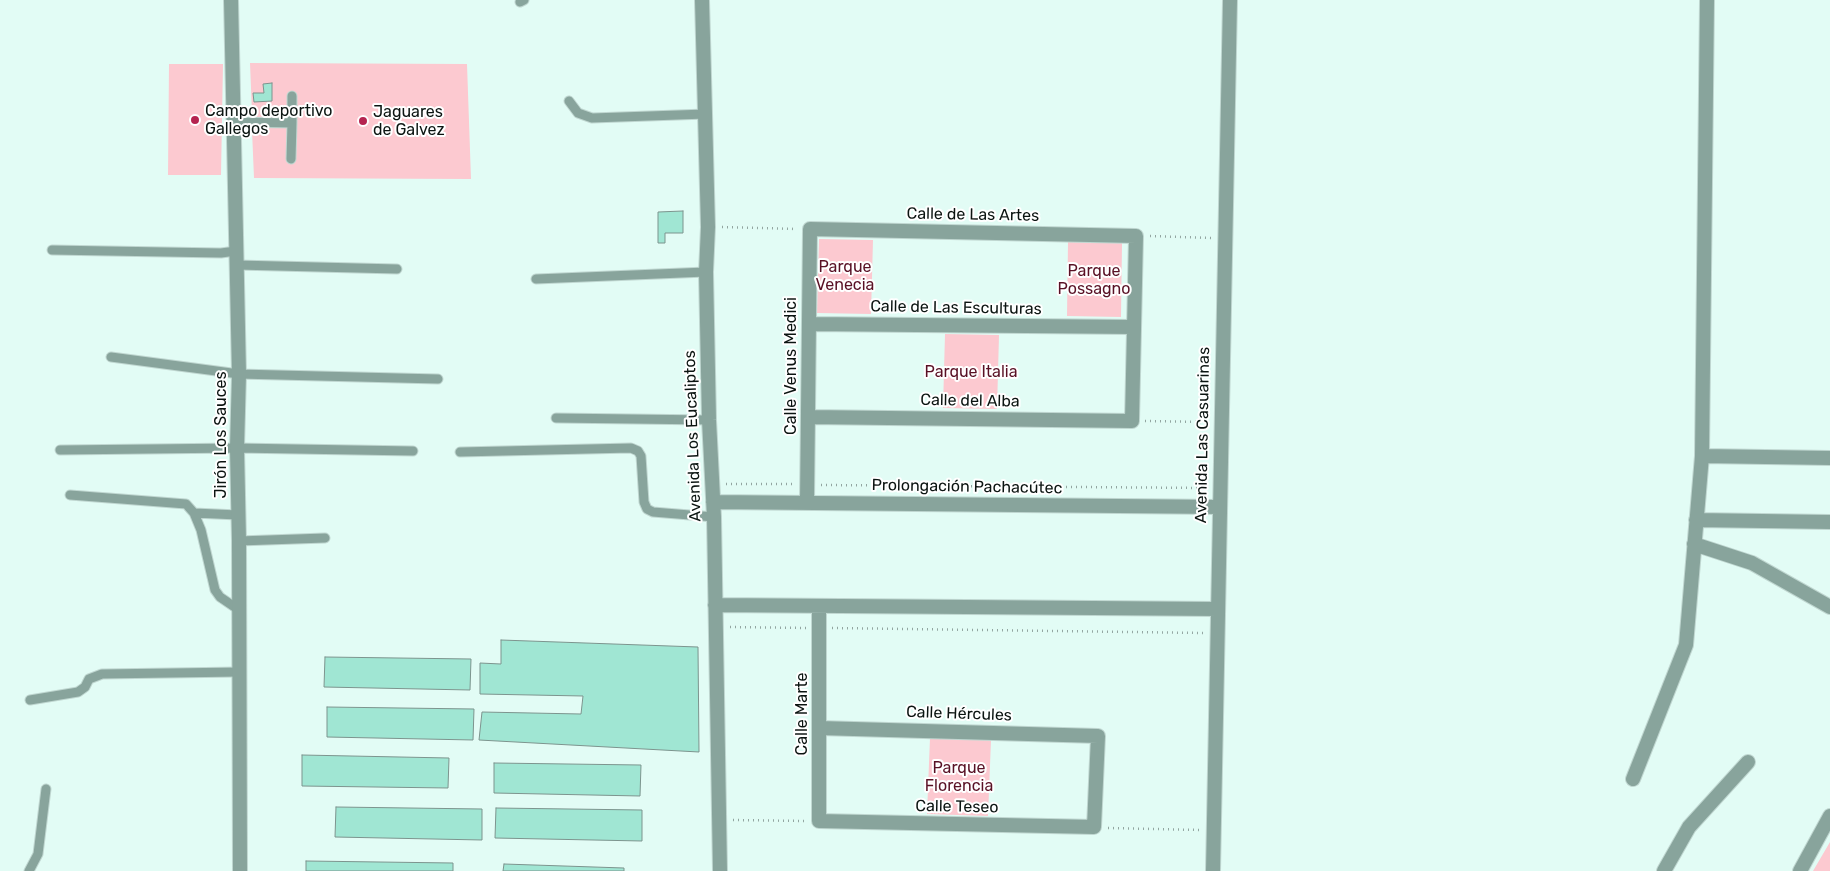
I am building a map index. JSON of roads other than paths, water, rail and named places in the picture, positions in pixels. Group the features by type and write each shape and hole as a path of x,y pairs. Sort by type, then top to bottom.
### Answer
{"street":[{"name":"Jirón Los Sauces","path":"231,0 239,374 237,448 240,871"},
{"name":"Avenida Los Eucaliptos","path":"702,0 708,227 706,272 709,420 714,517 720,871"},
{"name":"Avenida Las Casuarinas","path":"1213,871 1230,0"},
{"path":"1633,779 1686,645 1702,456 1707,0"},
{"name":"Calle de Las Artes","path":"810,229 1136,236 1134,327"},
{"name":"Calle Venus Medici","path":"807,503 810,229"},
{"name":"Calle de Las Esculturas","path":"809,324 1134,327"},
{"name":"Calle del Alba","path":"808,417 1132,421 1134,327"},
{"path":"1702,456 1830,458"},
{"name":"Prolongación Pachacútec","path":"713,502 1220,507"},
{"path":"1696,520 1830,522"},
{"path":"1694,544 1752,563 1830,607"},
{"path":"715,605 1218,609"},
{"name":"Calle Marte","path":"819,606 819,821"},
{"name":"Calle Hércules","path":"819,728 1098,736 1094,827"},
{"path":"1664,871 1689,827 1748,762"},
{"path":"1800,871 1830,816"},
{"name":"Calle Teseo","path":"819,821 1094,827"}],"lane":[{"path":"291,158 292,96"},
{"path":"569,101 578,112 592,118 706,114"},
{"path":"234,122 292,123"},
{"path":"52,250 221,253 236,258 397,269"},
{"path":"536,279 706,272"},
{"path":"111,357 239,374 438,378"},
{"path":"556,418 709,420"},
{"path":"60,450 237,448 413,451"},
{"path":"460,452 630,448 638,451 642,456 644,502 647,509 653,512 714,517"},
{"path":"70,495 186,504 194,513 201,530 216,590 220,597 239,610"},
{"path":"194,513 238,515"},
{"path":"239,541 325,538"},
{"path":"30,700 78,692 85,687 89,679 102,674 239,672"},
{"path":"29,871 38,854 46,789"}],"place":[{"name":"Campo deportivo Gallegos","path":"195,120"},
{"name":"Jaguares de Galvez","path":"363,121"}],"park label":[{"name":"Parque Venecia","path":"845,276"},
{"name":"Parque Possagno","path":"1094,280"},
{"name":"Parque Italia","path":"971,372"},
{"name":"Parque Florencia","path":"959,777"}]}
